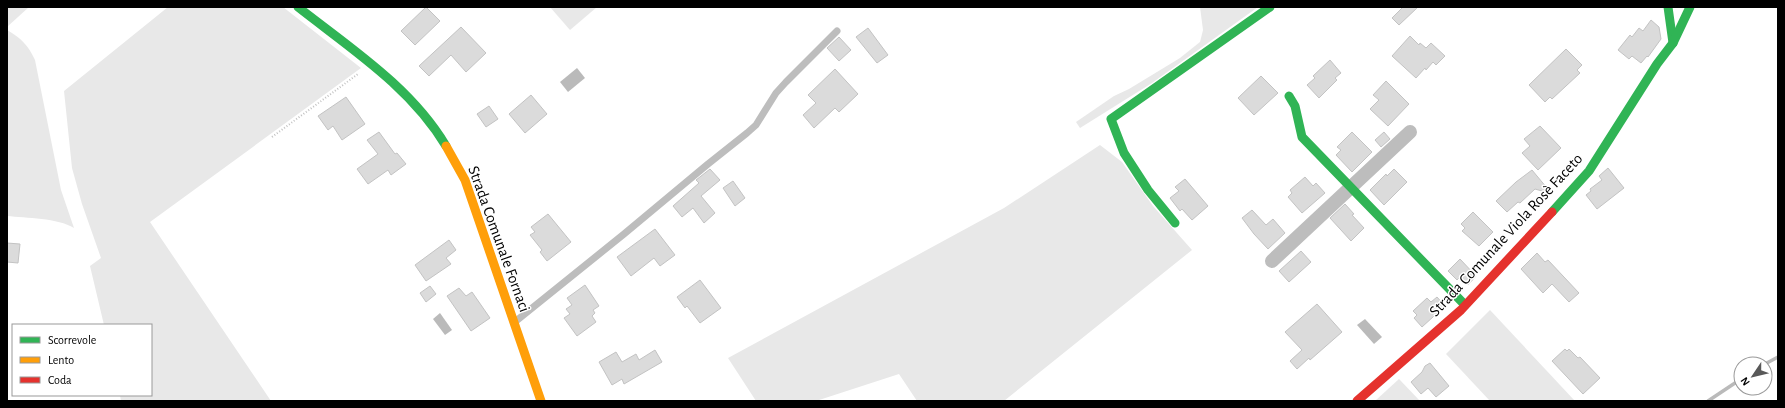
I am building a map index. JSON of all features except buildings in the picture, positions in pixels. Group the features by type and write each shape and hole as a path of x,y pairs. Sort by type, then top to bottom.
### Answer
{"street":[{"name":"Strada Comunale Fornaci","path":"298,7 404,93 430,123 451,154 464,180 541,401"},
{"path":"1175,224 1148,190 1124,153 1110,119 1270,7"},
{"path":"1668,7 1673,43"},
{"name":"Strada Comunale Viola Rosè Faceto","path":"1357,401 1465,305 1589,171 1657,64 1673,43 1690,7"},
{"path":"1289,96 1296,107 1302,137 1465,305"},
{"path":"1272,261 1410,132"}],"lane":[{"path":"513,324 756,125 776,93 836,31"}],"path":[{"path":"272,138 370,64"}],"shaded area":[{"path":"7,7 29,7 7,27"},
{"path":"168,7 283,7 361,68 150,222 271,401 121,401 120,396 152,396 152,324 104,324 90,266 101,258 82,204 72,168 64,91"},
{"path":"550,7 597,7 570,30"},
{"path":"1200,7 1258,7 1152,83 1080,128 1076,122 1114,96 1129,89 1180,58 1200,42 1203,30"},
{"path":"7,30 24,42 35,60 61,190 74,228 51,220 7,216"},
{"path":"577,68 585,78 568,92 560,82"},
{"path":"1100,145 1122,162 1153,206 1192,250 1004,401 917,401 899,374 816,401 756,401 728,358 1004,208"},
{"path":"1490,310 1575,401 1490,401 1446,354"},
{"path":"440,313 452,330 445,335 433,319"},
{"path":"1365,319 1382,337 1374,344 1357,325"},
{"path":"1399,379 1420,401 1375,401"}],"waterway":[{"path":"1773,360 1778,357"},
{"path":"1708,401 1733,384"}],"traffic: fast":[{"path":"298,7 358,53 398,87 432,125 446,146"},
{"path":"1175,223 1148,190 1124,153 1111,119 1270,7"},
{"path":"1668,7 1673,43"},
{"path":"1552,212 1589,171 1657,64 1673,43 1690,7"},
{"path":"1289,96 1295,106 1302,137 1465,305"}],"traffic: slow":[{"path":"446,146 465,180 541,401"}],"traffic: jam":[{"path":"1357,401 1461,310 1552,212"}]}
